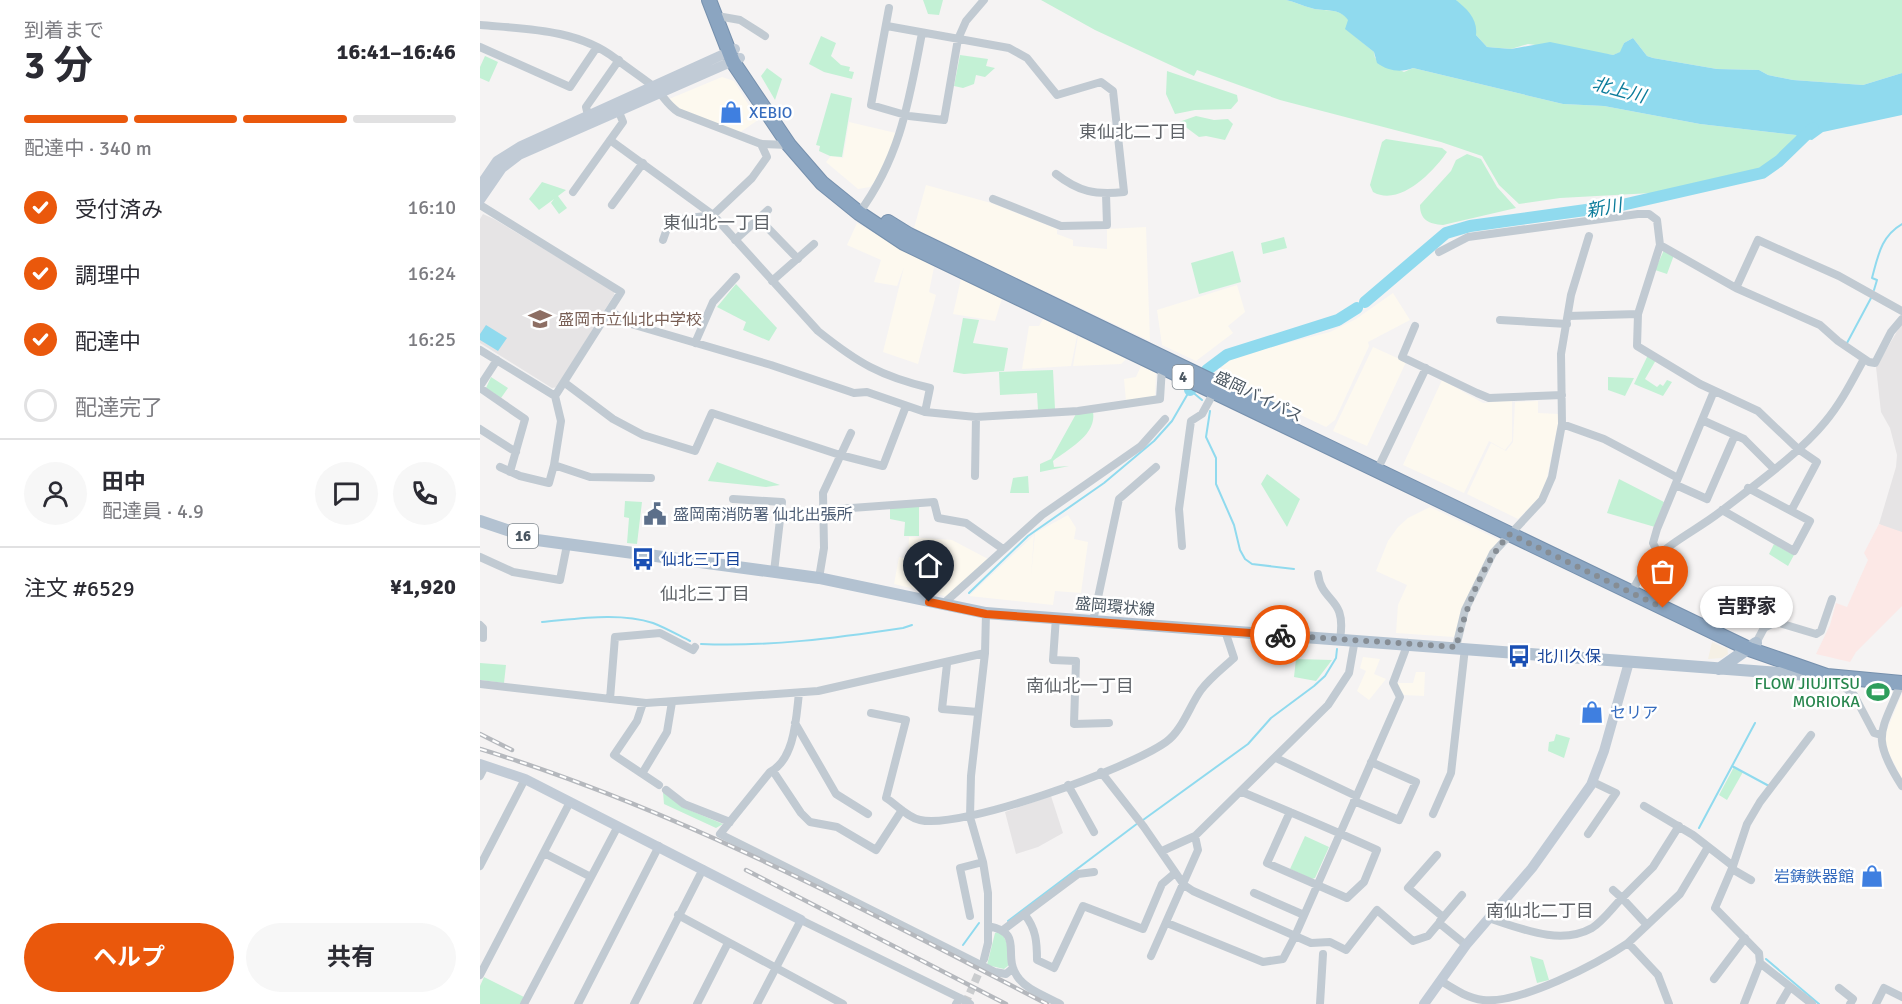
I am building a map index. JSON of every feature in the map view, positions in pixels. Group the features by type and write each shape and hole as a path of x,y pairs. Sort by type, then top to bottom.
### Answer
{"highway":[{"name":"盛岡バイパス","path":"710,0 734,55 789,145 822,183 904,243 1510,534 1752,646 1827,671"},
{"name":"盛岡バイパス","path":"717,0 734,55 805,154 861,210 1381,462 1510,534 1635,586 1752,646"},
{"name":"4","path":"1827,671 1902,681"}],"main road":[{"name":"盛岡環状線","path":"480,521 518,535 567,545 819,578 986,614 1056,617 1408,644 1460,645 1719,669 1827,671"},
{"path":"1719,669 1752,646"}],"street":[{"path":"889,8 871,105 906,115 944,120 958,39 966,21 984,0"},
{"path":"723,18 740,20 765,36"},
{"path":"480,26 561,34 597,46 657,90 667,105 678,112 761,144 789,145"},
{"path":"887,26 1020,53 1027,58 1057,95 1101,82 1109,86 1113,91 1124,192 1106,194 1074,188 1056,174"},
{"path":"861,210 888,170 906,115 922,33"},
{"path":"480,47 570,87 597,46"},
{"path":"480,186 501,157 588,115 657,90 734,55"},
{"path":"588,115 586,106 619,60"},
{"path":"480,200 502,168 519,156 619,112 657,90"},
{"path":"573,192 623,122 619,112"},
{"path":"610,140 713,215 819,331 876,372 930,388 925,412"},
{"path":"663,240 669,223 674,220 713,215 752,177 767,157 761,144"},
{"path":"612,205 643,163"},
{"path":"993,199 1061,226 1107,225 1106,194"},
{"path":"480,205 621,292 555,396"},
{"path":"735,240 768,210"},
{"path":"1439,252 1468,237 1649,214 1657,220 1660,245 1638,314 1637,346 1714,391 1758,411 1798,449 1817,462 1791,511"},
{"path":"759,219 798,259"},
{"path":"1433,814 1451,773 1460,645 1469,600 1482,580 1493,553 1542,500 1552,477 1562,424 1562,354 1567,320 1571,295 1589,236"},
{"path":"1736,288 1758,240 1839,276 1902,310"},
{"path":"772,281 814,244"},
{"path":"1660,245 1736,288 1820,325 1864,359 1875,363 1891,332 1902,319"},
{"path":"695,343 712,302 736,277"},
{"path":"610,311 631,324 854,393 867,392 925,412 976,417 1078,411 1160,399 1162,367"},
{"path":"1500,320 1567,320 1638,314"},
{"path":"1415,326 1402,357 1489,398 1562,395"},
{"path":"480,350 555,396 561,421 549,483 500,467"},
{"path":"1635,586 1643,568 1658,553 1722,510 1798,449 1830,416 1864,359"},
{"path":"497,360 480,387 525,419 510,472"},
{"path":"1381,462 1426,368"},
{"path":"565,383 613,419 643,435 695,451 712,413 840,455 883,466 906,406"},
{"path":"1658,553 1653,543 1714,391"},
{"path":"1182,546 1179,509 1191,421 1202,414 1214,392"},
{"path":"975,476 976,417"},
{"path":"941,606 1042,515 1141,446 1165,419"},
{"path":"1702,420 1744,439 1773,468"},
{"path":"1562,424 1604,439 1707,499 1735,435"},
{"path":"480,429 516,452"},
{"path":"819,578 824,548 823,491 850,433"},
{"path":"554,465 590,477 651,478"},
{"path":"1093,621 1119,499 1156,467"},
{"path":"1722,510 1794,551 1810,521 1748,488"},
{"path":"733,499 782,502 774,572"},
{"path":"824,510 934,502 938,518 966,523 1003,549"},
{"path":"480,557 513,572 560,580 567,545"},
{"path":"1318,574 1319,581 1342,614 1340,639"},
{"path":"1752,646 1764,628 1776,622 1816,634 1821,630 1832,599"},
{"path":"984,960 988,926 983,862 970,817 985,653 986,614"},
{"path":"1056,617 1053,660 1076,661 1074,724 1109,723"},
{"path":"480,625 483,628 483,638"},
{"path":"871,713 906,720 886,798 919,820 936,822 970,817 1068,785 1167,742 1202,689 1234,658 1225,631"},
{"path":"610,699 615,637 660,633 693,650 695,647"},
{"path":"1162,851 1195,836 1328,705 1349,673 1355,639"},
{"path":"1167,923 1263,962 1282,959 1295,936 1400,697 1393,683 1408,644"},
{"path":"480,684 643,703 672,702 799,693 947,664 985,653"},
{"path":"1424,1004 1488,918 1532,868 1593,782 1605,751 1629,662"},
{"path":"947,664 942,710 978,712"},
{"path":"1902,681 1881,735 1882,747 1902,786"},
{"path":"1843,686 1854,695 1874,733 1881,735"},
{"path":"799,693 794,735 778,768 720,834 996,972 1006,974 1012,969"},
{"path":"643,772 667,732 672,702"},
{"path":"643,703 637,721 614,755 643,772 684,804 730,822"},
{"path":"795,723 836,794 868,814"},
{"path":"1744,1004 1760,963 1759,953 1715,908 1748,823 1763,798 1811,735"},
{"path":"1276,758 1399,820 1416,782 1371,762"},
{"path":"482,769 525,779 958,1001 970,1004"},
{"path":"773,771 801,813 810,822 820,826 837,826 876,850 902,810"},
{"path":"1101,772 1162,851 1184,885 1311,943 1330,942 1346,950 1377,910 1413,941 1428,936 1462,895"},
{"path":"480,866 525,779"},
{"path":"1588,834 1616,793 1593,782"},
{"path":"1068,785 1094,832"},
{"path":"1242,792 1290,812 1340,833 1377,850 1364,882 1347,898 1267,863 1290,812"},
{"path":"480,975 570,802"},
{"path":"1644,806 1679,826 1732,868 1751,880"},
{"path":"524,1004 618,826"},
{"path":"1488,918 1543,935 1573,934 1593,928 1653,867 1679,826"},
{"path":"1152,956 1198,850 1195,836"},
{"path":"578,1004 658,846"},
{"path":"1441,981 1476,999 1495,1000 1564,979 1628,943 1680,894 1708,847"},
{"path":"544,853 591,878"},
{"path":"1437,855 1408,888 1467,945"},
{"path":"970,916 960,868 983,862"},
{"path":"634,1004 703,869"},
{"path":"1003,930 1078,874 1094,872"},
{"path":"1025,915 1035,933 1037,960 1054,968 1083,906 1143,929 1162,884 1175,873"},
{"path":"1613,890 1647,925"},
{"path":"1254,893 1304,915"},
{"path":"678,915 828,1001 843,1004"},
{"path":"757,1004 801,920"},
{"path":"988,926 1003,930 1010,937 1012,969 1025,985 1060,1004"},
{"path":"1714,979 1744,938"},
{"path":"697,1004 728,943"},
{"path":"1628,943 1658,975 1669,1004"},
{"path":"1320,1004 1323,954"},
{"path":"1760,963 1812,1004"},
{"path":"1780,1004 1790,987"},
{"path":"1839,988 1853,999 1850,1004"},
{"path":"1876,1004 1884,988 1902,997"}],"shaded area":[{"path":"722,77 734,81 758,120 739,133 680,109 669,99"},
{"path":"849,122 896,133 884,170 870,187 858,189 826,162 831,156 843,158"},
{"path":"926,185 991,203 1057,229 1057,234 1073,240 1073,246 1107,249 1107,229 1146,227 1150,341 1047,292 1048,290 1046,292 914,228"},
{"name":"盛岡市立仙北中学校","path":"483,214 614,291 614,295 557,387 552,388 480,343 480,219"},
{"path":"857,223 934,267 929,292 936,295 918,364 883,352 904,267 897,286 874,282 881,260 847,245"},
{"path":"961,279 1002,298 995,321 953,314"},
{"path":"1237,285 1245,312 1228,326 1233,333 1196,361 1162,345 1157,310"},
{"path":"1393,293 1410,320 1368,342 1369,346 1335,420 1326,427 1216,375 1229,358 1330,332 1356,319"},
{"path":"1043,319 1077,336 1071,366 1022,369 1029,326 1039,326"},
{"path":"1902,323 1902,532 1896,532 1879,524 1896,467 1897,455 1890,428 1881,412 1876,367"},
{"path":"1078,336 1126,359 1121,364 1073,366"},
{"path":"1373,347 1406,362 1367,446 1333,431"},
{"path":"1141,366 1156,373 1155,397 1126,401 1124,379 1136,377"},
{"path":"1442,380 1483,403 1512,400 1512,441 1505,450 1489,441 1464,493 1403,465"},
{"path":"1538,401 1538,413 1559,414 1558,424 1546,482 1539,498 1518,519 1467,494 1491,443 1506,451 1513,442 1515,402"},
{"path":"1430,507 1499,540 1466,599 1454,637 1396,633 1398,605 1407,585 1376,571 1388,541 1398,527 1408,518"},
{"path":"1068,515 1076,528 1074,539 1088,542 1081,593 1055,591 1053,605 969,596 1034,535 1031,577 1035,533"},
{"path":"1879,524 1902,532 1902,606 1856,652 1850,662 1816,654 1830,625 1836,603 1847,607 1868,560 1864,553"},
{"path":"909,537 952,540 988,559 949,597 894,584 899,557 908,559"},
{"path":"1363,657 1380,659 1374,674 1386,679 1369,700 1357,691 1366,671 1360,668"},
{"path":"1416,672 1425,672 1424,696 1404,695 1398,683 1413,683"},
{"path":"1902,694 1902,779 1888,751 1884,737"},
{"path":"1051,796 1063,833 1038,847 1016,854 1005,812"}],"green space":[{"path":"923,0 943,0 939,15 928,14"},
{"path":"1041,0 1286,0 1311,8 1341,13 1349,20 1346,29 1374,52 1375,58 1404,72 1413,68 1563,104 1604,106 1700,124 1796,135 1798,138 1761,168 1652,193 1560,198 1519,204 1499,185 1482,156 1441,142 1280,100 1197,70 1194,76 1095,30"},
{"path":"1456,0 1902,0 1902,73 1863,85 1793,80 1768,75 1759,70 1717,69 1653,58 1647,56 1633,38 1624,43 1621,52 1613,55 1528,44 1511,49 1487,47 1476,35"},
{"path":"821,36 836,43 831,56 841,65 850,67 849,71 854,72 852,79 824,72 809,64"},
{"path":"960,55 988,59 986,66 995,68 985,77 976,75 974,84 963,88 954,86"},
{"path":"485,56 498,62 489,82 480,78 480,67"},
{"path":"767,68 782,79 775,100 761,76"},
{"path":"1167,71 1237,95 1238,101 1231,109 1195,110 1175,114 1166,94"},
{"path":"831,93 852,98 842,157 830,156 819,151 820,146 816,145"},
{"path":"1196,116 1214,120 1228,119 1233,124 1225,140 1199,137 1179,122"},
{"path":"1386,139 1442,148 1447,152 1415,185 1394,195 1383,195 1373,192 1370,185 1382,142"},
{"path":"1467,154 1481,159 1497,187 1516,208 1443,225 1426,220 1420,210 1420,205 1451,171 1456,160"},
{"path":"542,182 566,190 558,196 567,208 559,214 551,203 554,199 539,210 529,199"},
{"path":"1284,237 1287,248 1263,254 1261,243"},
{"path":"1664,250 1674,255 1667,274 1655,270"},
{"path":"1233,251 1241,282 1199,294 1191,263"},
{"path":"736,284 777,328 769,341 743,330 746,322 717,307"},
{"path":"963,318 979,320 973,343 1008,348 1004,371 964,374 953,372"},
{"path":"1648,355 1656,360 1645,379 1657,387 1660,384 1663,386 1667,380 1672,382 1663,396 1634,384"},
{"path":"1053,370 1055,409 1038,410 1037,393 1000,395 999,372"},
{"path":"491,377 508,388 501,398 486,388"},
{"path":"1608,377 1634,378 1625,396 1608,390"},
{"path":"1093,412 1091,428 1080,441 1053,461 1054,467 1069,466 1040,472 1040,464 1051,459 1076,414"},
{"path":"717,462 780,485 766,487 708,481"},
{"path":"1267,474 1300,499 1287,527 1261,484"},
{"path":"1028,476 1029,493 1010,493 1013,478"},
{"path":"1619,479 1664,502 1655,527 1607,513"},
{"path":"625,501 642,502 637,544 627,543 629,518 624,517"},
{"path":"919,506 919,536 904,536 905,522 890,519 890,508"},
{"path":"1774,544 1794,555 1788,566 1769,554"},
{"path":"1296,659 1332,660 1316,681 1294,677"},
{"path":"480,663 506,665 504,683 480,680"},
{"path":"1556,734 1570,738 1564,758 1548,751 1549,742 1554,741"},
{"path":"1734,767 1743,772 1727,800 1719,795"},
{"path":"663,792 682,807 723,824 716,828 664,804"},
{"path":"1305,836 1329,847 1315,878 1312,879 1290,869"},
{"path":"998,932 1005,938 1007,947 1009,965 1004,969 987,965 995,933"},
{"path":"1530,956 1543,960 1549,980 1537,983"},
{"path":"484,977 524,997 520,1004 480,1004 480,986"}],"sand":[{"path":"1712,642 1725,648 1727,644 1728,654 1722,658 1708,659"}],"water":[{"name":"北上川","path":"1286,0 1456,0 1471,15 1476,35 1487,47 1511,49 1550,42 1613,55 1620,52 1624,43 1633,38 1647,56 1653,58 1717,69 1759,70 1768,75 1793,80 1863,85 1902,73 1902,115 1823,132 1812,140 1798,138 1796,135 1700,124 1604,106 1563,104 1413,68 1399,71 1386,68 1377,63 1374,52 1345,29 1348,20 1340,13 1311,8"},
{"path":"486,325 507,338 498,351 480,340 480,334"}],"waterway":[{"name":"新川","path":"1365,302 1446,233 1470,226 1622,205 1762,173 1779,161 1813,128"},
{"path":"1874,290 1877,280 1872,278 1881,247 1889,234 1902,224"},
{"path":"1847,343 1871,298"},
{"name":"新川","path":"1207,370 1227,355 1338,320 1357,308"},
{"path":"969,593 1028,536 1104,483 1154,441 1172,421 1190,390 1202,400"},
{"path":"1210,411 1206,437 1216,458 1216,484 1234,525 1240,550 1245,559 1252,564 1294,569"},
{"path":"542,622 598,617 626,618 653,623 690,641"},
{"path":"701,644 802,641 878,632 912,625"},
{"path":"1143,820 1248,744 1271,718 1314,686 1325,676 1336,658 1337,649"},
{"path":"1699,828 1755,723"},
{"path":"1732,766 1769,786"},
{"path":"1008,921 1138,823"},
{"path":"963,945 979,923"},
{"path":"1766,959 1819,1004"}],"tunnel":[{"path":"965,1004 984,961"}],"railway":[{"path":"480,734 512,750"},
{"path":"480,749 627,801 698,831 839,898 1047,1004"},
{"path":"746,870 1006,1004"}],"way so far":[{"path":"1280,635 1456,647 1469,600 1482,580 1493,553 1510,534 1663,608"}],"place":[{"name":"XEBIO","path":"731,112"},
{"name":"盛岡市立仙北中学校","path":"540,319"},
{"name":"盛岡南消防署 仙北出張所","path":"655,514"},
{"name":"仙北三丁目","path":"643,559"},
{"name":"吉野家","path":"1663,608"},
{"name":"北川久保","path":"1519,656"},
{"name":"FLOW JIUJITSU MORIOKA","path":"1878,692"},
{"name":"セリア","path":"1592,712"},
{"name":"岩鋳鉄器館","path":"1872,876"}],"district":[{"name":"東仙北二丁目","path":"1133,132"},
{"name":"東仙北一丁目","path":"717,223"},
{"name":"仙北三丁目","path":"705,594"},
{"name":"南仙北一丁目","path":"1080,686"},
{"name":"南仙北二丁目","path":"1540,911"}],"route":[{"path":"929,602 986,614 1056,617 1280,635"}]}
